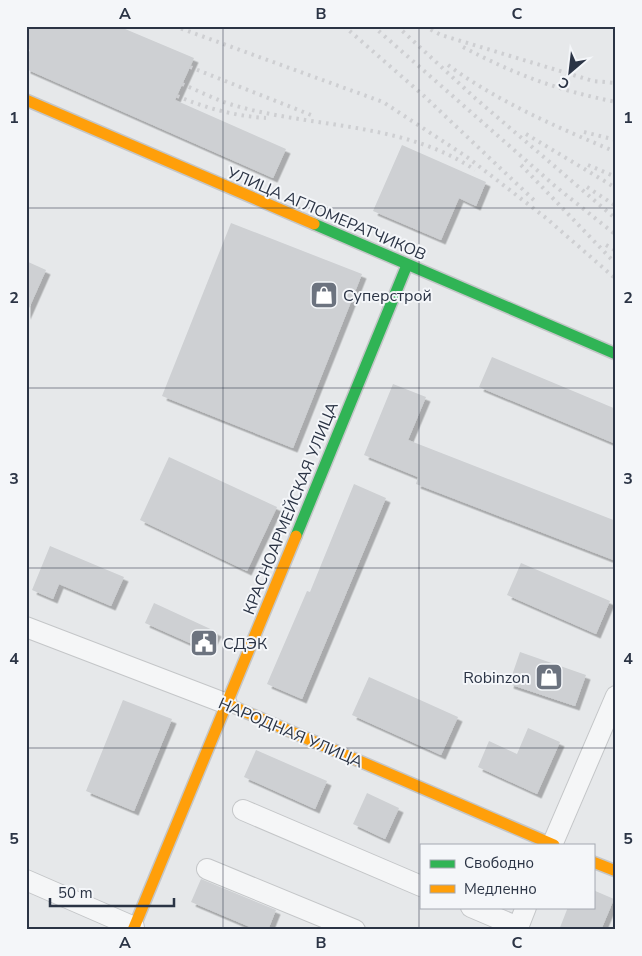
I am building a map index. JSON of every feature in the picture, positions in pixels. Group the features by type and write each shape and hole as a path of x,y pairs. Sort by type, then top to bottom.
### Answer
{"street":[{"name":"УЛИЦА АГЛОМЕРАТЧИКОВ","path":"26,100 616,354"},
{"name":"КРАСНОАРМЕЙСКАЯ УЛИЦА","path":"136,929 407,265"},
{"name":"НАРОДНАЯ УЛИЦА","path":"26,626 227,704 551,844"},
{"path":"553,844 616,696"},
{"path":"243,810 420,886"},
{"path":"594,862 616,871"},
{"path":"207,869 355,930"},
{"path":"26,880 136,929"},
{"path":"473,908 517,928 526,908"}],"building":[{"path":"26,26 118,26 194,58 175,100 286,149 273,178 26,69 26,59 30,50 26,48"},
{"path":"402,145 486,182 476,206 459,198 441,240 373,211"},
{"path":"231,223 362,274 293,448 162,396"},
{"path":"26,261 46,270 26,315"},
{"path":"492,357 616,409 616,444 479,387"},
{"path":"393,384 426,397 408,440 616,521 616,561 416,484 418,477 364,455"},
{"path":"169,457 277,507 247,571 140,520"},
{"path":"354,484 386,498 302,699 267,684 307,591 310,592"},
{"path":"50,546 124,577 111,606 59,584 53,599 32,590"},
{"path":"521,563 610,601 596,634 507,595"},
{"path":"154,603 217,632 208,651 145,623"},
{"path":"520,652 586,675 575,706 509,684"},
{"path":"369,677 458,717 441,755 352,715"},
{"path":"123,700 172,719 134,811 86,791"},
{"path":"528,728 560,742 537,794 478,767 489,741 517,754"},
{"path":"256,750 327,781 315,809 244,777"},
{"path":"367,793 399,808 385,839 353,824"},
{"path":"201,879 276,910 268,930 257,930 191,902"},
{"path":"594,890 614,899 601,930 559,930 568,908 594,908"}],"railway":[{"path":"174,26 383,102 467,157 546,218 616,279"},
{"path":"344,26 424,96 536,202"},
{"path":"373,26 555,186 616,235"},
{"path":"397,26 475,98 616,219"},
{"path":"424,26 441,35 593,81 616,83"},
{"path":"463,47 519,74 556,87 616,102"},
{"path":"448,65 487,91 508,102 551,124 616,152"},
{"path":"190,67 311,115"},
{"path":"182,84 218,100 240,107 269,114 391,135 420,143 448,155 475,170"},
{"path":"177,96 220,111 266,118"},
{"path":"584,132 616,140"},
{"path":"526,134 616,188"},
{"path":"521,165 616,264"},
{"path":"588,165 616,177"},
{"path":"587,187 616,206"},
{"path":"606,245 616,251"}],"traffic: fast":[{"path":"314,224 616,354"},
{"path":"296,536 407,265"}],"traffic: slow":[{"path":"26,100 314,224"},
{"path":"133,930 296,536"},
{"path":"227,704 552,844"},
{"path":"594,862 616,871"}],"place":[{"name":"Суперстрой","path":"324,295"},
{"name":"СДЭК","path":"204,643"},
{"name":"Robinzon","path":"549,677"}]}
